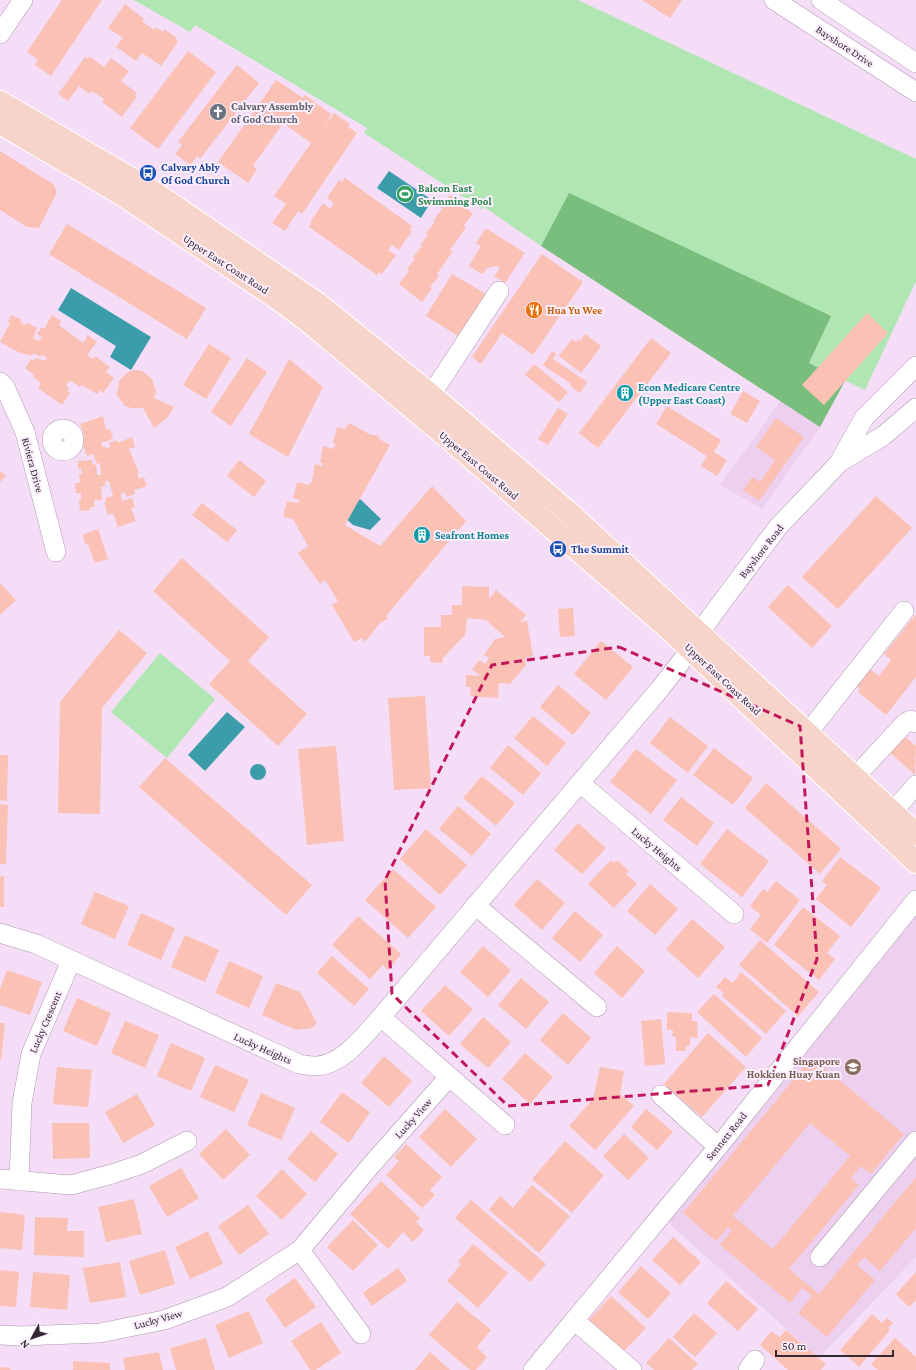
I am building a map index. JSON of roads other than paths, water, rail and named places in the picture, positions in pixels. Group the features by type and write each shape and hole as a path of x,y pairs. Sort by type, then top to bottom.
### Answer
{"main road":[{"name":"Upper East Coast Road","path":"0,102 152,191 283,279 318,304 431,395 567,511 916,862"},
{"name":"Upper East Coast Road","path":"0,123 122,195 286,304 807,734 916,834"}],"street":[{"path":"0,34 23,0"},
{"name":"Bayshore Drive","path":"774,0 916,92"},
{"path":"821,0 916,63"},
{"path":"431,395 499,291"},
{"name":"Bayshore Road","path":"696,642 710,618 778,527 840,462 864,418 916,366"},
{"name":"Riviera Drive","path":"0,382 4,387 25,432 56,552"},
{"name":"Bayshore Road","path":"840,462 883,436 916,408"},
{"path":"25,432 56,442 32,462"},
{"path":"807,734 904,611"},
{"name":"Lucky Heights","path":"0,933 36,944 299,1064 318,1066 334,1061 347,1052 381,1017 659,690 696,642"},
{"path":"854,778 906,722 911,720 916,723"},
{"name":"Lucky Heights","path":"580,783 734,914"},
{"path":"892,813 916,784"},
{"name":"Sennett Road","path":"533,1370 718,1147 916,900"},
{"path":"475,905 597,1007"},
{"name":"Lucky Crescent","path":"19,1181 22,1103 31,1054 71,961"},
{"path":"381,1017 505,1126"},
{"name":"Lucky View","path":"0,1335 21,1336 100,1333 164,1320 227,1297 300,1250 372,1164 449,1078"},
{"path":"661,1095 718,1147"},
{"path":"0,1179 71,1185 142,1164 187,1141"},
{"path":"820,1257 916,1141"},
{"path":"300,1250 361,1334"},
{"path":"574,1320 632,1370"}],"water":[{"name":"Balcon East Swimming Pool","path":"389,171 432,200 421,218 377,188"},
{"path":"71,288 151,337 131,370 110,357 116,346 58,310"},
{"path":"360,499 381,519 370,530 353,525 343,516"},
{"path":"227,712 245,727 205,771 188,755"},
{"path":"255,764 261,764 266,769 264,778 261,780 255,780 250,775 250,769"}],"place":[{"name":"Calvary Assembly of God Church","path":"218,112"},
{"name":"Calvary Ably Of God Church","path":"148,173"},
{"name":"Balcon East Swimming Pool","path":"405,194"},
{"name":"Hua Yu Wee","path":"534,310"},
{"name":"Econ Medicare Centre (Upper East Coast)","path":"625,393"},
{"name":"Seafront Homes","path":"422,535"},
{"name":"The Summit","path":"558,549"},
{"name":"Singapore Hokkien Huay Kuan","path":"853,1067"}]}
